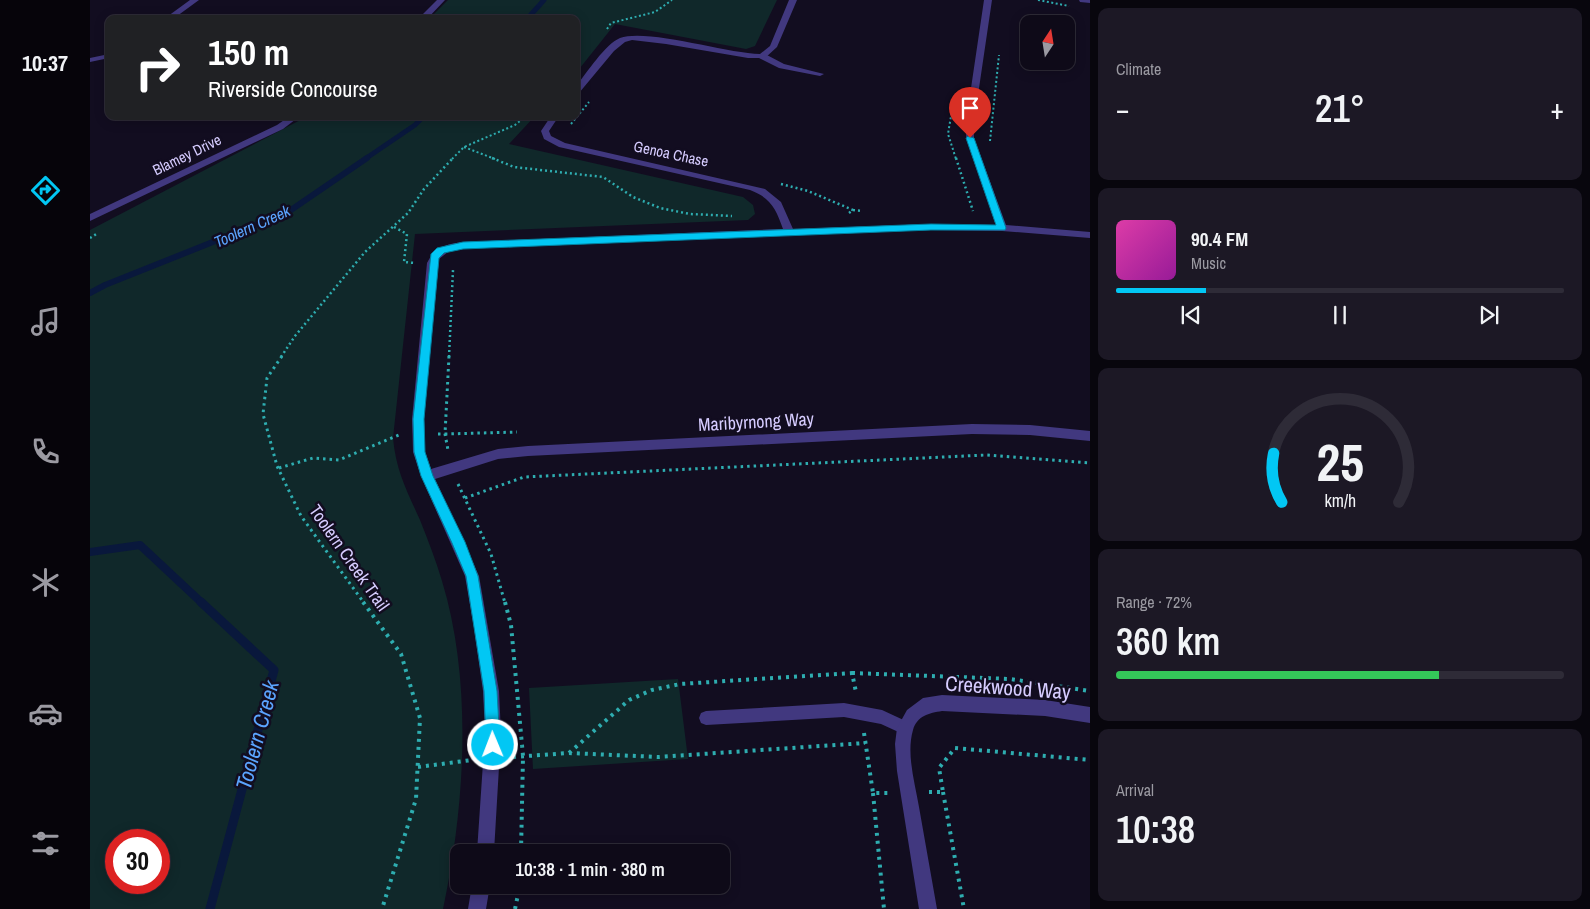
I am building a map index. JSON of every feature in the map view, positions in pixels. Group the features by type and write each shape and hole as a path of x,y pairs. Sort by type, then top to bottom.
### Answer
{"street":[{"path":"173,15 194,0"},
{"path":"426,15 441,0"},
{"path":"580,86 619,42 629,38 649,39 738,56 762,56 773,46 793,0"},
{"path":"988,0 970,122 970,138 1002,228"},
{"path":"1083,0 1090,1"},
{"path":"90,60 105,57"},
{"name":"Blamey Drive","path":"90,218 280,127 290,120"},
{"name":"Genoa Chase","path":"553,120 546,131 547,136 553,142 767,192 775,198 782,208 789,232"},
{"path":"486,844 493,758 493,732 490,691 472,576 427,476 419,452 418,433 432,263 441,250 463,246 931,227 1002,228 1090,235"},
{"name":"Maribyrnong Way","path":"427,476 498,454 528,451 972,429 1030,430 1090,436"},
{"name":"Creekwood Way","path":"905,728 912,715 923,706 942,703 1044,708 1090,715"},
{"path":"905,728 903,744 909,792 928,909"},
{"path":"477,909 480,894"}],"lane":[{"path":"762,56 782,66 820,74"},
{"path":"706,718 844,710 882,717 905,728"}],"path":[{"path":"1038,0 1072,7"},
{"path":"990,141 1000,47"},
{"path":"580,114 590,102"},
{"name":"Toolern Creek Trail","path":"382,909 416,799 420,718 401,654 301,516 279,468 263,414 267,378 294,336 344,276 365,252 408,213 424,189 464,147 514,125 521,120"},
{"path":"566,130 575,120"},
{"path":"464,147 514,167 603,177 634,198 660,208 690,214 718,214 735,217"},
{"path":"775,182 808,191 853,210"},
{"path":"446,434 454,262"},
{"path":"279,468 313,458 339,460 402,434 418,433"},
{"path":"465,498 524,477 986,456 1090,462"},
{"path":"852,673 1010,678 1090,691"},
{"path":"418,767 493,758 569,753 658,757 866,744 873,793 884,909"},
{"path":"964,909 939,768 955,748 1090,760"},
{"path":"873,793 943,792"},
{"path":"515,909 518,894"}],"green space":[{"path":"448,0 777,0 755,46 746,49 615,24 580,68 580,15 433,15"},
{"path":"300,120 531,120 509,144 743,197 753,205 755,214 748,220 415,234 393,438 394,450 403,481 435,558 442,581 452,620 458,661 462,702 461,787 454,844 450,844 450,875 443,909 90,909 90,230"},
{"path":"678,679 688,759 533,769 529,688"}],"waterway":[{"name":"Toolern Creek","path":"531,15 544,0"},
{"name":"Toolern Creek","path":"365,159 420,120"},
{"name":"Toolern Creek","path":"90,293 105,285 288,212 367,158"},
{"name":"Toolern Creek","path":"90,552 140,545 202,603"},
{"name":"Toolern Creek","path":"201,602 274,670 210,909"}],"route":[{"path":"493,745 490,691 472,576 427,476 419,452 418,419 432,263 435,257 441,250 463,246 931,227 1002,228 970,138"}]}
